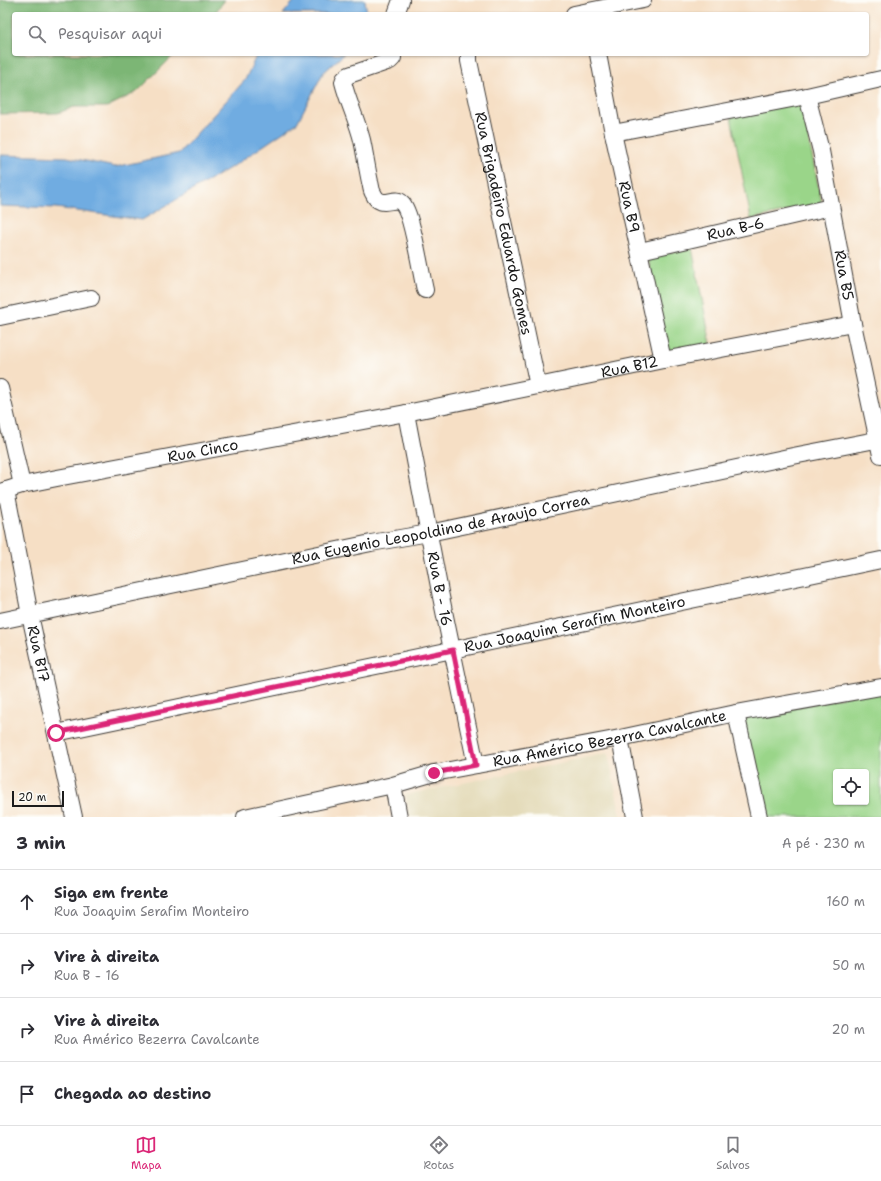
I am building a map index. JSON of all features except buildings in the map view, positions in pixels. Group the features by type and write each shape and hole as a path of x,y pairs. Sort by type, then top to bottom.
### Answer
{"street":[{"path":"397,12 401,0"},
{"path":"591,12 642,0"},
{"path":"393,56 390,61 348,75 343,82 362,140 373,193 376,199 384,203 401,202 406,210 412,229 425,290"},
{"name":"Rua B9","path":"598,56 613,133 663,360"},
{"name":"Rua Brigadeiro Eduardo Gomes","path":"469,57 538,386"},
{"path":"613,133 807,96 881,80"},
{"name":"Rua B5","path":"807,96 821,151 853,324 880,444"},
{"name":"Rua B-6","path":"640,251 832,208"},
{"path":"0,317 91,298"},
{"name":"Rua B12","path":"406,413 663,360 853,324"},
{"path":"0,388 22,485"},
{"name":"Rua Cinco","path":"3,491 22,485 406,413"},
{"name":"Rua B - 16","path":"406,413 476,765"},
{"name":"Rua Eugenio Leopoldino de Araujo Correa","path":"0,621 372,543 430,533 793,456 880,444"},
{"name":"Rua B17","path":"3,491 74,817"},
{"name":"Rua Joaquim Serafim Monteiro","path":"56,733 881,560"},
{"name":"Rua Américo Bezerra Cavalcante","path":"245,817 267,815 393,785 434,773 620,738 736,713 881,687"},
{"path":"736,713 758,817"},
{"path":"620,738 635,817"},
{"path":"393,785 399,817"}],"shaded area":[{"path":"608,753 621,817 410,817 405,795"}],"green space":[{"path":"0,0 225,0 216,12 12,12 12,56 173,56 137,92 107,107 74,107 58,113 0,114"},
{"path":"801,102 822,204 751,219 731,117"},
{"path":"692,248 711,345 667,354 648,257"},
{"path":"881,689 881,817 765,817 742,718"}],"water":[{"path":"295,0 365,0 367,12 285,12"},
{"path":"256,56 342,56 323,73 297,123 235,165 142,220 56,208 0,206 0,155 67,157 115,167 179,153 245,80"}],"route":[{"path":"56,733 453,650 476,765 434,773"}]}
